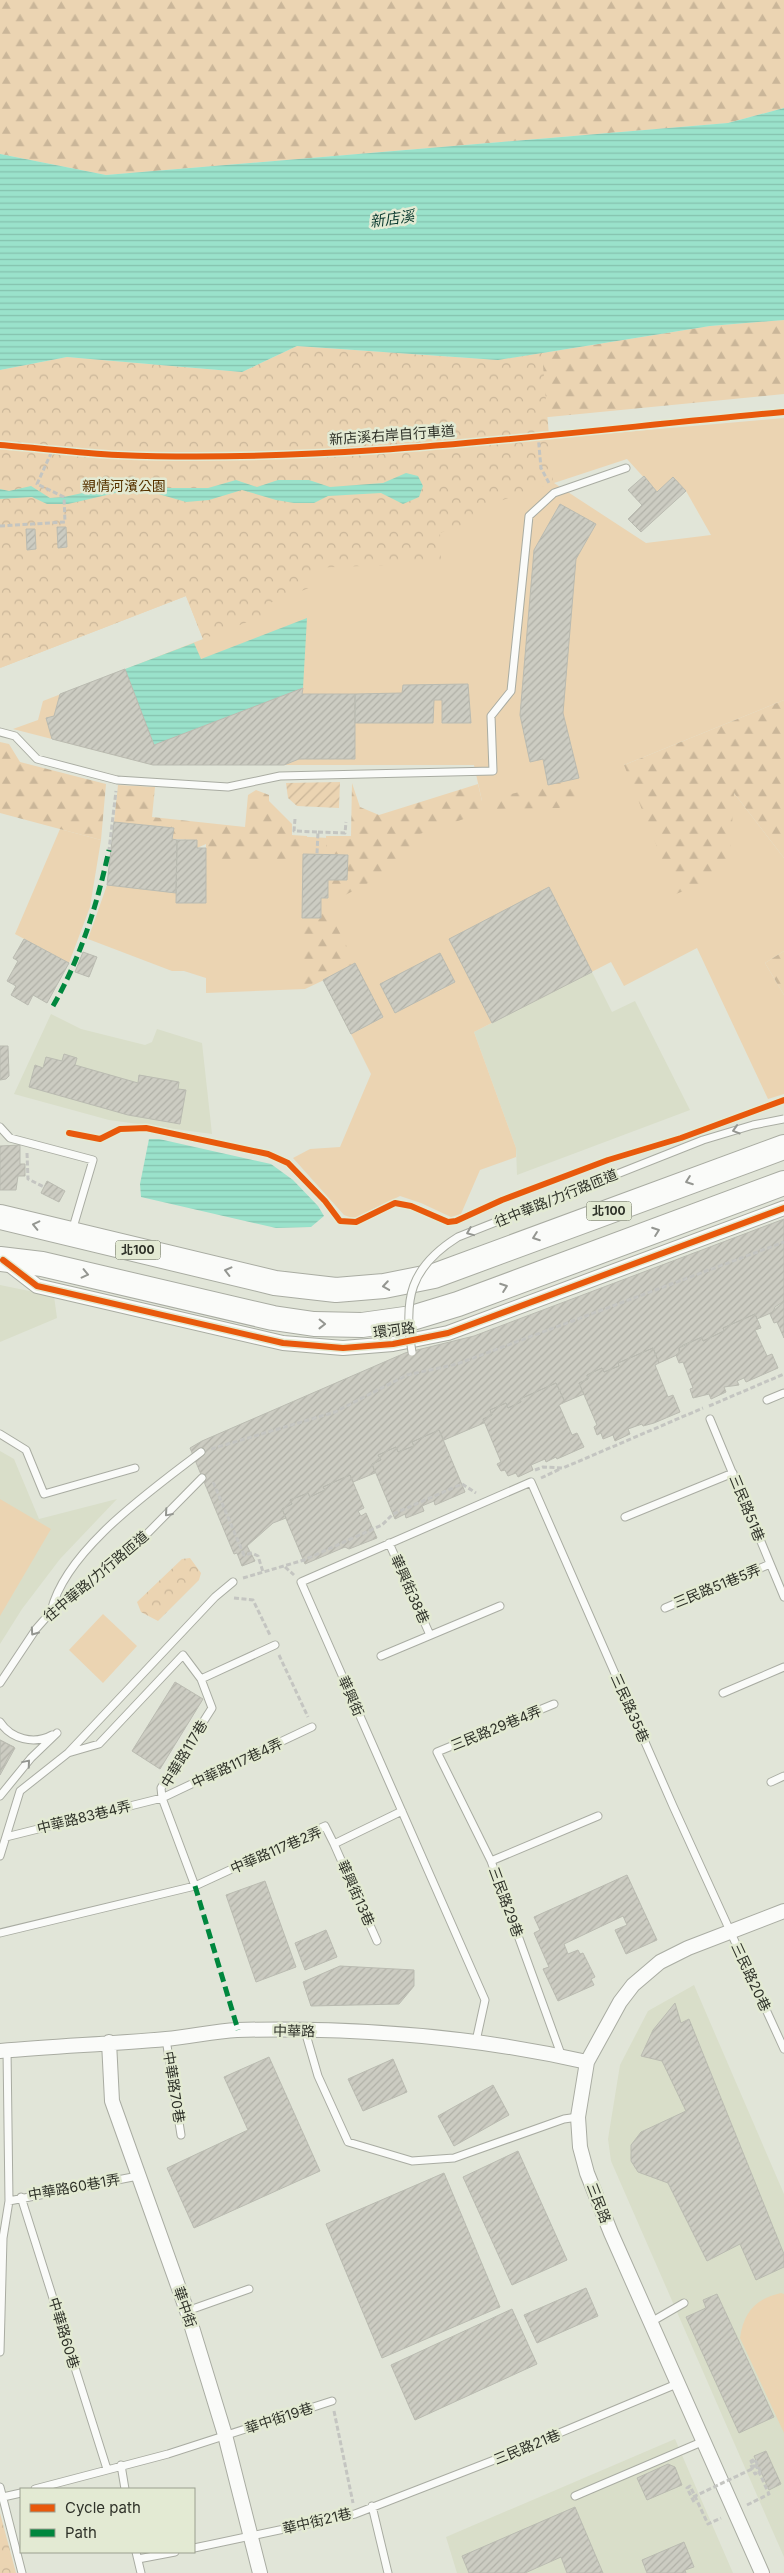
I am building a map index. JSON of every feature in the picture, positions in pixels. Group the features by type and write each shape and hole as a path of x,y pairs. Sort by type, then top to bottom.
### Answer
{"highway":[{"name":"北100","path":"0,1217 275,1283 336,1290 384,1286 434,1276 784,1147"},
{"name":"環河路","path":"2,1260 42,1264 274,1318 314,1324 362,1325 412,1318 458,1304 784,1183"}],"street":[{"name":"環河路","path":"2,1260 37,1286 283,1343 343,1348 393,1344 448,1333 784,1208"},
{"name":"三民路","path":"762,2573 679,2382 611,2233 587,2173 580,2148 578,2117 587,2062 620,2002 633,1986 660,1962 688,1948 784,1911"},
{"name":"中華路","path":"3,2051 166,2039 238,2030 305,2031 404,2034 476,2041 587,2062"},
{"name":"華中街","path":"109,2042 112,2101 187,2311 225,2435 260,2573"}],"lane":[{"path":"0,732 15,736 37,759 117,780 228,787 280,776 494,771 491,716 511,691 529,516 554,493 626,468"},
{"name":"往中華路/力行路匝道","path":"412,1352 407,1320 413,1286 431,1257 458,1237 703,1140 753,1125 784,1119"},
{"path":"0,1127 10,1138 93,1160 71,1234"},
{"path":"767,1400 784,1392"},
{"name":"三民路51巷","path":"710,1419 784,1597"},
{"path":"0,1434 26,1450 44,1494 135,1468"},
{"path":"51,1612 64,1577 122,1513 201,1452"},
{"path":"625,1517 732,1473"},
{"name":"往中華路/力行路匝道","path":"0,1683 36,1629 51,1612 130,1551 202,1478"},
{"name":"華興街","path":"476,2041 485,2000 301,1582 531,1482"},
{"name":"三民路35巷","path":"531,1482 730,1932"},
{"name":"華興街38巷","path":"389,1543 430,1635"},
{"name":"三民路51巷5弄","path":"665,1608 770,1564"},
{"path":"0,1856 20,1791 68,1753 215,1597 233,1582"},
{"name":"華興街38巷","path":"381,1656 500,1606"},
{"path":"202,1679 274,1645"},
{"name":"中華路117巷","path":"68,1753 98,1744 183,1655 202,1679 212,1708 161,1788 162,1798 195,1886"},
{"path":"723,1693 784,1667"},
{"name":"三民路29巷4弄","path":"437,1752 554,1704"},
{"path":"0,1722 9,1732"},
{"name":"中華路117巷4弄","path":"162,1798 312,1726"},
{"path":"0,1729 20,1738 33,1740 45,1739 57,1733 31,1758 0,1796"},
{"name":"三民路29巷","path":"437,1752 491,1861 562,2057"},
{"path":"771,1782 784,1776"},
{"name":"中華路83巷4弄","path":"6,1837 162,1798"},
{"name":"中華路117巷2弄","path":"195,1886 325,1826 334,1844 402,1811"},
{"path":"491,1861 598,1816"},
{"name":"華興街13巷","path":"334,1844 377,1942"},
{"path":"0,1933 195,1886"},
{"name":"三民路20巷","path":"730,1932 784,2049"},
{"path":"305,2031 318,2076 348,2142 412,2161 454,2158 564,2119 578,2117"},
{"name":"中華路70巷","path":"166,2039 181,2136"},
{"path":"0,2352 3,2238 9,2200 3,2051"},
{"name":"中華路60巷1弄","path":"9,2200 21,2196 138,2176"},
{"name":"中華路60巷","path":"21,2196 107,2469"},
{"path":"187,2311 249,2289"},
{"path":"652,2322 684,2303"},
{"name":"三民路21巷","path":"372,2506 502,2457 679,2382"},
{"name":"華中街19巷","path":"39,2488 168,2454 332,2401"},
{"path":"575,2496 704,2441"},
{"path":"121,2466 125,2488"},
{"path":"0,2487 22,2573"},
{"path":"3,2497 20,2493"},
{"path":"372,2506 388,2573"},
{"name":"華中街21巷","path":"195,2548 355,2514 372,2506"},
{"path":"141,2573 137,2556 166,2553"}],"path":[{"path":"529,436 548,434"},
{"path":"538,435 541,468 554,493"},
{"path":"44,449 62,450"},
{"path":"0,526 65,522 64,497 37,484 52,449"},
{"path":"111,850 109,850 117,780"},
{"path":"295,819 294,831 345,833 346,822"},
{"path":"317,854 318,832"},
{"path":"27,1143 28,1179 44,1187"},
{"path":"263,1572 258,1556 252,1553 244,1555 201,1452 335,1412 407,1375 457,1364 784,1242"},
{"path":"531,1482 784,1374"},
{"path":"534,1471 542,1467 563,1468"},
{"path":"233,1582 304,1560 382,1525 394,1514 462,1484 478,1494 483,1492"},
{"path":"253,1600 312,1726"},
{"path":"332,2401 355,2514"},
{"path":"735,2510 708,2524 690,2486 687,2488 690,2495 694,2502 691,2504 689,2500 694,2497 754,2468 751,2461 755,2459 760,2471 755,2474 750,2463 754,2461 758,2471 762,2478 769,2494 735,2510"}],"shaded area":[{"path":"592,972 612,1012 635,1001 690,1110 517,1175 516,1148 474,1032"},
{"path":"51,1014 81,1029 145,1045 152,1042 157,1029 202,1043 212,1134 109,1120 14,1094"},
{"path":"0,1285 54,1296 57,1318 0,1342"},
{"path":"0,1451 14,1459 39,1519 117,1499 60,1559 22,1609 0,1644"},
{"path":"694,1985 784,2194 784,2557 611,2161 608,2139 620,2065 648,2011"},
{"path":"675,2439 733,2573 457,2573 446,2537"}],"green space":[{"path":"0,0 784,0 784,108 728,123 106,175 0,154"},
{"path":"784,320 784,394 375,434 498,360 710,326"},
{"name":"親情河濱公園","path":"297,346 498,360 542,353 553,483 485,506 470,522 440,533 441,563 311,568 309,588 262,606 266,615 203,639 186,596 0,668 0,370 67,357 242,372"},
{"path":"784,418 784,700 624,765 734,793 784,858 784,951 765,963 784,995 784,1094 768,1099 697,948 624,986 611,962 474,1032 516,1148 516,1157 480,1170 461,1214 451,1217 421,1203 400,1196 355,1219 344,1215 293,1158 310,1149 340,1147 371,1074 324,980 305,989 206,993 206,978 184,971 172,971 88,939 107,885 176,893 177,903 206,903 206,832 390,841 482,801 474,765 153,765 13,729 38,720 43,701 203,639 186,596 0,668 294,461","holes":["627,459 657,492 673,478 686,491 711,535 646,543 554,483"]},
{"path":"784,700 784,858 734,793 729,873 676,894 624,765"},
{"path":"0,742 9,744 20,762 106,784 101,840 0,813"},
{"path":"569,780 579,799 559,808 493,809 417,835 403,865 326,905 355,963 301,989 302,918 321,918 321,898 328,898 328,880 347,879 348,855 326,854 326,836 351,836 352,783 360,807 379,815 478,784 482,801"},
{"path":"340,782 339,808 297,806 288,798 286,783"},
{"path":"118,785 155,787 152,817 245,827 248,795 256,790 269,795 269,801 292,824 292,835 307,836 307,854 304,854 303,862 206,861 206,844 197,848 196,840 172,839 173,828 114,822"},
{"path":"60,829 101,840 90,907 69,963 15,934"},
{"path":"784,951 784,995 765,963"},
{"path":"0,1499 51,1529 0,1616"},
{"path":"190,1558 201,1573 199,1580 158,1621 141,1612 137,1602 182,1559"},
{"path":"103,1614 137,1646 103,1683 69,1650"},
{"path":"781,2293 784,2294 784,2433 740,2338 744,2321 752,2308 764,2299"},
{"path":"0,2513 16,2573 0,2573"}],"water":[{"name":"新店溪","path":"784,108 784,320 710,326 498,360 297,346 242,372 67,357 0,370 0,154 106,175 728,123"},
{"path":"406,473 418,476 423,486 419,497 403,504 381,493 328,496 314,503 294,503 242,490 209,500 186,502 155,493 128,490 68,504 47,504 32,497 0,499 0,489 9,491 31,486 50,498 64,497 133,482 169,488 208,488 236,480 257,487 278,480 309,480 330,487 383,483"},
{"path":"307,618 303,688 154,745 125,669 194,643 201,659"},
{"path":"149,1139 159,1139 271,1164 293,1180 318,1206 324,1216 311,1227 276,1228 141,1197 140,1184"}],"building":[{"path":"644,476 657,492 673,477 686,491 641,532 628,519 642,505 628,490"},
{"path":"560,504 596,524 576,559 563,713 579,778 548,785 543,759 530,762 520,715 534,550"},
{"path":"57,527 66,527 67,547 58,548"},
{"path":"26,529 35,529 36,549 27,550"},
{"path":"125,669 154,745 303,688 302,694 355,694 355,759 299,759 284,765 153,765 52,739 46,718 54,716 60,694"},
{"path":"468,684 471,723 442,723 442,700 434,700 433,723 355,723 355,694 402,693 403,685"},
{"path":"114,822 174,828 172,839 177,840 176,893 107,885"},
{"path":"177,840 197,840 197,848 206,848 206,903 176,903"},
{"path":"303,854 348,855 347,880 328,880 328,898 321,898 321,918 302,918"},
{"path":"549,887 592,972 492,1023 449,939"},
{"path":"24,939 69,963 47,1003 33,995 28,1005 11,995 16,986 7,981 18,961 13,958"},
{"path":"83,952 97,957 89,977 75,972"},
{"path":"440,953 455,982 395,1013 380,984"},
{"path":"355,963 383,1017 351,1034 323,980"},
{"path":"0,1046 8,1046 9,1076 6,1079 0,1080"},
{"path":"64,1054 77,1058 75,1065 138,1083 139,1075 179,1082 178,1089 186,1090 180,1124 128,1115 29,1087 35,1065 43,1068 46,1057 62,1061"},
{"path":"20,1145 20,1164 25,1164 25,1176 18,1176 16,1190 0,1190 0,1146"},
{"path":"47,1181 65,1191 59,1202 41,1193"},
{"path":"784,1219 784,1301 775,1307 773,1312 757,1319 755,1314 723,1328 724,1331 703,1341 702,1337 683,1345 679,1348 679,1354 659,1363 653,1348 618,1363 619,1366 604,1372 602,1368 587,1375 588,1379 579,1383 584,1394 565,1402 556,1383 520,1399 521,1402 508,1408 506,1403 490,1410 492,1415 483,1419 484,1423 444,1440 439,1430 412,1442 414,1446 398,1452 396,1447 378,1455 381,1460 372,1464 375,1473 353,1482 350,1475 323,1487 325,1490 310,1497 308,1493 290,1500 292,1504 282,1509 286,1518 273,1523 247,1546 255,1561 242,1566 237,1553 234,1554 190,1448 202,1441 405,1353 474,1336"},
{"path":"784,1301 784,1338 777,1322 774,1323 770,1314"},
{"path":"755,1314 761,1328 755,1330 767,1356 772,1354 778,1368 746,1382 744,1378 737,1381 739,1385 724,1387 726,1392 711,1399 709,1394 693,1398 690,1389 693,1388 683,1362 679,1363 676,1355 680,1352 679,1348 702,1337 703,1341 724,1331 723,1328"},
{"path":"653,1348 659,1363 655,1365 668,1397 673,1395 680,1412 654,1423 643,1426 642,1424 628,1429 630,1434 615,1441 613,1435 603,1439 601,1433 597,1435 594,1427 597,1425 579,1383 588,1379 587,1375 602,1368 604,1372 619,1366 618,1363"},
{"path":"556,1383 565,1402 559,1405 572,1435 577,1433 584,1447 557,1459 556,1457 546,1462 545,1459 531,1465 533,1470 518,1477 516,1473 508,1476 505,1470 501,1471 497,1464 501,1462 483,1419 492,1415 490,1410 506,1403 508,1408 521,1402 520,1399"},
{"path":"439,1430 465,1492 435,1505 434,1501 422,1506 424,1511 406,1518 405,1514 395,1519 372,1464 381,1460 378,1455 396,1447 398,1452 414,1446 412,1442"},
{"path":"350,1475 364,1508 358,1511 361,1516 366,1513 377,1538 349,1549 345,1547 305,1564 282,1509 292,1504 290,1500 308,1493 310,1497 325,1490 323,1487"},
{"path":"175,1682 203,1699 160,1769 132,1751"},
{"path":"0,1740 15,1748 0,1775"},
{"path":"0,1740 14,1747 0,1772"},
{"path":"627,1875 657,1940 626,1954 615,1930 627,1925 623,1916 564,1944 568,1954 578,1950 580,1954 583,1953 595,1977 591,1979 594,1985 558,2001 543,1969 549,1967 534,1933 540,1930 534,1917"},
{"path":"265,1881 296,1967 256,1982 226,1895"},
{"path":"326,1930 337,1957 305,1970 295,1943"},
{"path":"340,1966 414,1970 414,1986 399,2004 311,2006 303,1982"},
{"path":"675,2003 681,2023 689,2019 784,2254 784,2267 756,2280 740,2244 707,2261 668,2183 638,2172 631,2161 631,2145 641,2132 686,2111 662,2061 641,2056 653,2030"},
{"path":"269,2057 320,2171 194,2228 167,2168 248,2130 224,2077"},
{"path":"393,2059 407,2092 363,2111 348,2079"},
{"path":"493,2085 509,2115 454,2146 438,2116"},
{"path":"518,2151 567,2260 512,2285 463,2177"},
{"path":"444,2173 500,2307 382,2358 326,2224"},
{"path":"586,2288 598,2316 537,2343 524,2315"},
{"path":"717,2294 774,2417 739,2433 686,2317 706,2308 703,2300"},
{"path":"512,2309 537,2364 415,2420 391,2365"},
{"path":"766,2451 781,2484 769,2490 754,2456"},
{"path":"668,2464 675,2467 682,2485 647,2500 637,2478"},
{"path":"575,2507 603,2573 567,2573 561,2557 525,2573 469,2573 462,2556"},
{"path":"684,2542 694,2567 685,2570 686,2573 647,2573 642,2560"}],"marked path":[{"path":"53,1006 80,950 99,891 109,850"},
{"path":"195,1886 238,2030"}],"cycle path":[{"name":"新店溪右岸自行車道","path":"0,445 118,455 201,457 285,455 368,451 535,437 784,412"},
{"path":"69,1133 100,1139 120,1129 146,1128 268,1154 288,1163 325,1201 340,1221 356,1222 395,1203 411,1206 448,1222 456,1221 502,1200 608,1160 681,1138 784,1100"},
{"path":"3,1260 37,1286 283,1343 343,1348 393,1344 448,1333 784,1208"}]}
